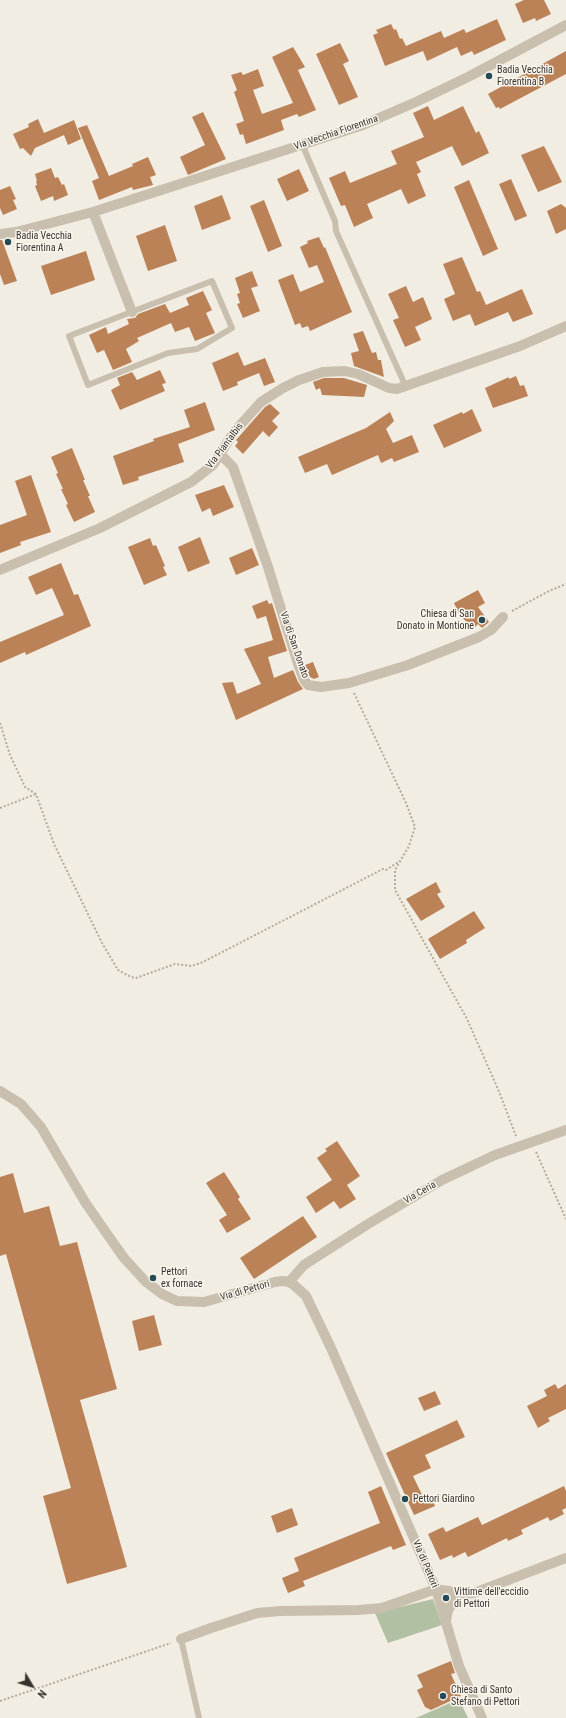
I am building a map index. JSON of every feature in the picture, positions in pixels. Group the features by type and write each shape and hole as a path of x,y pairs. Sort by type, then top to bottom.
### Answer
{"street":[{"name":"Via Vecchia Fiorentina","path":"0,234 16,232 94,212 363,125 468,77 566,25"},
{"path":"94,212 132,312"},
{"name":"Via Piantalbis","path":"0,570 100,528 191,482 202,475 220,455 234,432 261,402 299,380 323,372 340,371 358,374 390,388 397,389 520,346 566,326"},
{"name":"Via di San Donato","path":"220,455 233,467 268,567 304,680 308,685 314,687 349,683 408,665 479,637 491,630 503,617"},
{"name":"Via di Pettori","path":"0,1091 20,1104 41,1126 85,1202 105,1231 145,1281 162,1294 177,1301 204,1302 275,1282 289,1282 306,1296 322,1328 436,1589 459,1666 482,1718"},
{"name":"Via Ceria","path":"289,1282 304,1265 368,1224 442,1180 495,1155 566,1130"},
{"path":"181,1639 257,1613 382,1608 436,1589 459,1593 474,1593 566,1558"},
{"path":"446,1621 448,1610 459,1593"}],"lane":[{"path":"302,144 335,221 336,231 405,385"},
{"path":"212,281 232,328 197,349 168,353 88,385 69,336 132,312 212,281"},
{"path":"181,1639 199,1718"}],"path":[{"path":"503,617 522,604 566,584"},
{"path":"349,683 415,827 413,836 396,870 395,890 467,1019 498,1089 520,1146"},
{"path":"0,723 10,755 25,787 36,794 54,844 102,943 118,970 131,977 136,978 175,964 192,966 203,962 383,870 386,870 400,861"},
{"path":"0,808 36,794"},
{"path":"532,1142 566,1219"},
{"path":"0,1701 181,1639"}],"green space":[{"path":"433,1599 442,1625 388,1643 375,1613"},
{"path":"459,1699 468,1718 416,1718"}],"building":[{"path":"524,0 544,0 551,14 536,21 535,18 523,23 515,4"},
{"path":"497,19 506,40 474,55 472,51 461,56 457,47 427,61 423,51 385,66 373,35 378,33 376,30 391,24 394,30 396,29 400,39 402,38 406,46 441,31 444,38 464,29 466,33"},
{"path":"340,43 349,61 343,64 358,97 339,105 316,54"},
{"path":"293,47 305,67 298,70 316,110 299,117 297,114 281,120 284,130 246,144 243,134 240,135 236,124 244,121 234,92 237,90 231,75 241,72 243,75 258,69 264,86 253,90 262,114 293,103 272,57"},
{"path":"566,51 566,74 500,109 499,107 496,108 488,94"},
{"path":"428,106 434,120 463,106 476,133 479,131 489,153 462,166 452,146 416,162 421,172 417,174 426,196 408,204 401,189 367,204 373,218 354,227 345,205 341,206 329,178 345,171 350,183 397,164 391,151 424,137 413,113"},
{"path":"203,112 226,159 188,175 180,157 205,145 192,117"},
{"path":"38,119 44,133 74,120 81,139 68,145 64,135 35,148 31,156 23,148 20,149 13,134 29,127 28,124"},
{"path":"87,125 109,176 133,166 132,164 148,157 156,175 150,177 153,185 133,190 132,187 99,200 92,181 99,178 78,128"},
{"path":"544,146 562,182 538,192 521,155"},
{"path":"51,168 55,178 58,177 62,185 64,184 68,195 54,201 53,196 41,201 35,186 37,185 37,181 35,174"},
{"path":"299,169 309,191 287,201 277,179"},
{"path":"511,179 527,216 515,221 499,184"},
{"path":"469,180 498,249 483,256 454,187"},
{"path":"10,186 16,199 13,200 17,209 3,215 0,208 0,190"},
{"path":"222,195 231,219 202,230 194,206"},
{"path":"264,200 282,246 268,252 250,206"},
{"path":"561,204 566,208 566,229 556,234 547,211"},
{"path":"165,225 177,261 148,271 136,236"},
{"path":"319,237 324,248 325,247 352,312 310,331 308,326 302,328 300,323 295,325 278,280 293,274 300,292 324,282 317,265 309,268 300,247 308,243 307,241"},
{"path":"0,240 2,240 17,281 4,285 0,274"},
{"path":"86,251 95,280 51,295 41,266"},
{"path":"462,257 477,292 480,291 486,305 522,289 533,314 513,322 508,312 475,326 470,314 453,321 444,299 455,294 443,264"},
{"path":"252,271 258,286 251,288 260,311 243,318 237,304 240,303 237,294 240,293 235,278"},
{"path":"406,286 413,302 423,297 432,319 415,327 421,340 405,347 393,320 399,318 388,294"},
{"path":"203,291 212,310 206,313 215,333 195,341 189,327 175,332 171,323 137,338 139,341 126,349 132,362 113,370 104,350 97,353 89,335 106,327 108,334 129,324 127,319 135,318 138,314 165,304 170,313 189,305 186,298"},
{"path":"363,331 372,353 376,352 378,360 381,360 384,377 354,366 351,353 359,351 353,334"},
{"path":"238,352 244,366 265,358 275,382 264,386 259,373 237,382 238,385 223,391 212,363"},
{"path":"160,370 166,383 162,384 165,391 120,410 111,390 120,385 117,378 132,372 137,380"},
{"path":"516,376 520,386 524,385 528,396 493,408 485,388 509,377 509,379"},
{"path":"324,378 344,378 367,385 364,397 322,395 320,388 316,390 313,382"},
{"path":"205,402 215,430 178,444 184,462 138,477 139,480 123,485 113,456 154,441 153,439 190,427 184,410"},
{"path":"270,404 280,413 272,421 278,427 269,437 263,431 243,454 235,446 238,442 236,440 265,407"},
{"path":"472,409 482,431 444,448 433,425 462,412 463,414"},
{"path":"390,412 394,421 386,429 393,443 412,435 419,452 394,462 392,458 381,463 378,455 332,475 327,464 305,473 298,457 366,428"},
{"path":"72,448 85,480 83,480 95,512 74,522 66,505 68,504 61,489 63,489 56,474 58,473 51,457"},
{"path":"31,475 51,532 20,542 21,545 0,553 0,525 27,515 15,481"},
{"path":"224,485 234,507 213,516 210,508 202,512 195,495"},
{"path":"200,537 210,563 188,572 178,547"},
{"path":"150,538 153,546 156,545 165,566 163,567 167,575 144,585 128,547"},
{"path":"252,548 259,565 236,575 229,558"},
{"path":"61,563 74,595 78,594 91,626 26,655 25,652 0,663 0,642 64,615 52,588 36,595 28,577"},
{"path":"478,590 485,603 478,607 489,622 482,628 478,624 473,629 460,616 454,603"},
{"path":"267,600 269,604 272,603 287,651 268,657 274,678 293,670 303,689 236,720 222,683 233,682 237,694 261,684 244,649 273,640 266,616 257,619 252,606"},
{"path":"313,662 319,677 314,679 310,677 305,665"},
{"path":"436,882 441,892 437,894 445,907 421,921 406,899"},
{"path":"474,911 485,928 466,940 467,943 440,959 428,939"},
{"path":"337,1141 360,1176 347,1185 356,1199 340,1209 334,1201 316,1213 306,1197 332,1180 317,1158 327,1151 325,1149"},
{"path":"224,1172 240,1197 238,1199 251,1219 227,1233 219,1220 227,1215 206,1183"},
{"path":"13,1173 24,1213 49,1206 60,1246 77,1242 117,1389 80,1400 127,1567 67,1584 43,1496 71,1488 6,1254 0,1256 0,1177"},
{"path":"303,1216 317,1237 254,1279 240,1258"},
{"path":"154,1315 162,1345 139,1351 132,1321"},
{"path":"555,1384 558,1389 566,1384 566,1409 548,1418 550,1421 538,1428 527,1406 547,1396 544,1390"},
{"path":"435,1391 441,1404 424,1411 418,1398"},
{"path":"457,1420 465,1437 425,1455 431,1468 413,1476 424,1499 431,1496 435,1506 414,1515 386,1453"},
{"path":"381,1486 406,1545 393,1550 391,1546 303,1581 305,1586 288,1593 282,1578 299,1571 294,1558 380,1523 368,1492"},
{"path":"564,1486 566,1491 566,1508 562,1510 564,1514 550,1521 548,1517 521,1530 523,1534 508,1541 507,1538 468,1557 465,1552 453,1558 452,1555 440,1560 428,1534 443,1527 446,1532 478,1517 482,1525"},
{"path":"292,1508 298,1525 277,1533 271,1516"},
{"path":"451,1661 455,1673 451,1674 461,1696 431,1710 425,1707 417,1690 423,1687 417,1675"}],"place":[{"name":"Badia Vecchia Fiorentina B","path":"489,76"},
{"name":"Badia Vecchia Fiorentina A","path":"8,242"},
{"name":"Chiesa di San Donato in Montione","path":"482,620"},
{"name":"Pettori ex fornace","path":"153,1278"},
{"name":"Pettori Giardino","path":"405,1499"},
{"name":"Vittime dell'eccidio di Pettori","path":"446,1598"},
{"name":"Chiesa di Santo Stefano di Pettori","path":"443,1696"}]}
